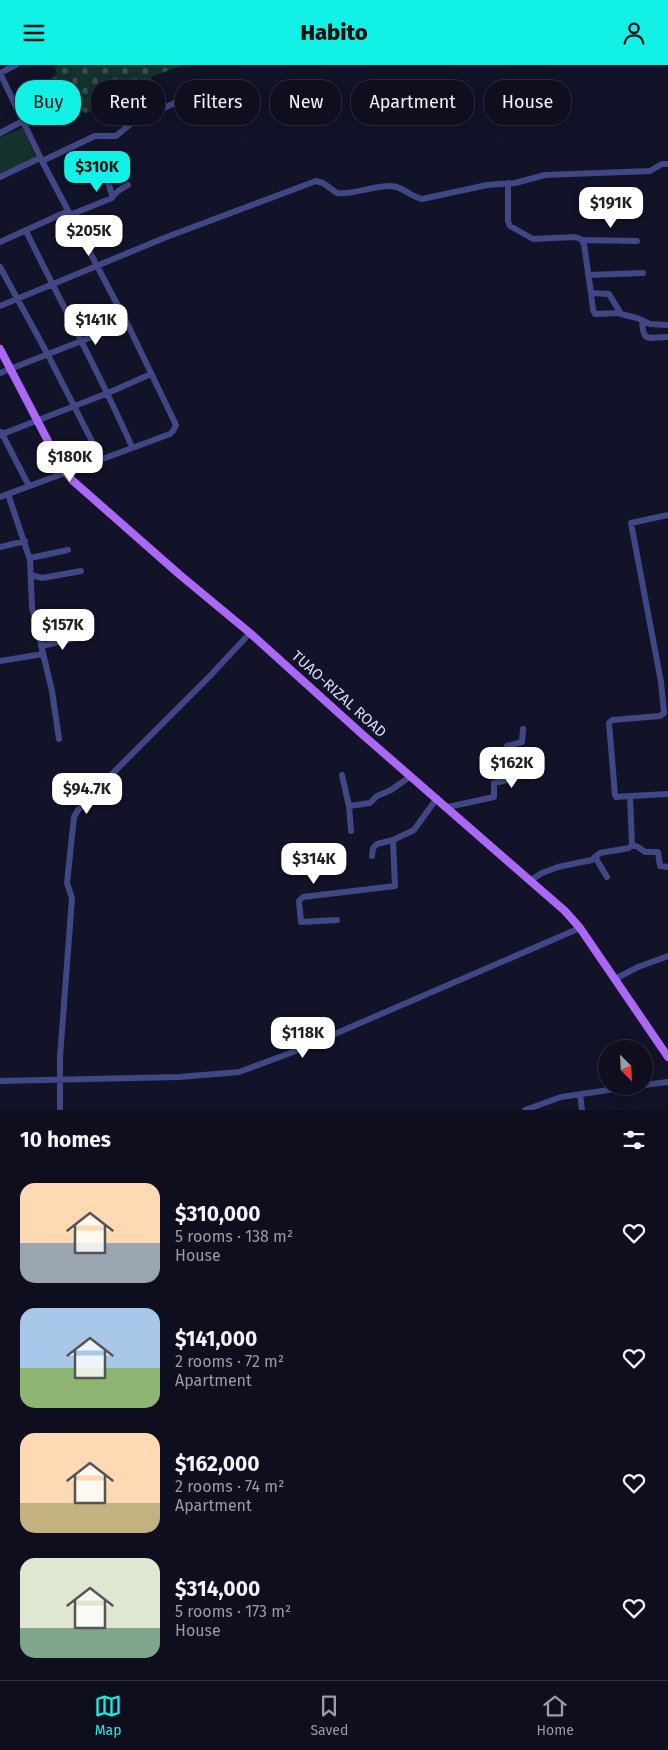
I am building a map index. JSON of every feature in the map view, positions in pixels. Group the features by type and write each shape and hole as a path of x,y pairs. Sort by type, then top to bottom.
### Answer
{"main road":[{"name":"TUAO-RIZAL ROAD","path":"0,349 66,473 158,556 250,633 362,735 448,807 565,911 580,928 668,1057"}],"street":[{"path":"15,104 0,73 16,65"},
{"path":"0,177 95,137 116,136 133,122 175,103"},
{"path":"0,133 15,125"},
{"path":"0,497 170,434 175,428 176,421 25,125"},
{"path":"0,306 97,265 316,181 323,183 337,193 394,186 422,199 545,175 650,171 662,164 668,164"},
{"path":"111,173 108,182 113,196"},
{"path":"508,183 508,221 510,226 531,239 578,237 583,240 637,241"},
{"path":"0,242 69,213 111,199 118,191 128,185"},
{"path":"26,231 51,284 108,393 132,447"},
{"path":"583,240 595,314 619,313 650,324 668,325"},
{"path":"0,267 48,355 101,459"},
{"path":"588,275 625,272 643,273"},
{"path":"591,293 609,294 619,313"},
{"path":"642,320 642,333 645,337 668,337"},
{"path":"0,373 127,323"},
{"path":"28,487 1,433 108,393 151,374"},
{"path":"8,494 30,558 32,607 52,691 59,739"},
{"path":"668,515 631,523 661,682 664,711 660,716 609,722 616,797 668,794"},
{"path":"0,547 25,541"},
{"path":"30,558 68,550"},
{"path":"31,575 42,578 81,571"},
{"path":"60,1110 60,1057 72,898 67,883 74,817 93,793 209,677 250,633"},
{"path":"41,645 81,637"},
{"path":"0,661 43,654"},
{"path":"448,807 494,797 494,783 507,780 510,777 507,745 517,744 523,740 523,729"},
{"path":"342,775 349,806 351,831"},
{"path":"349,806 370,803 377,795 391,790 411,775"},
{"path":"630,796 632,845"},
{"path":"372,856 375,845 394,840 414,831 437,798"},
{"path":"337,919 301,922 299,901 303,897 395,886 394,840"},
{"path":"531,880 542,873 558,867 590,861 600,853 629,848 632,845"},
{"path":"632,845 645,852 658,852 660,865 668,867"},
{"path":"595,857 607,877"},
{"path":"0,1081 179,1077 227,1074 247,1069 293,1052 580,928"},
{"path":"615,979 638,967 668,956"},
{"path":"653,1084 668,1082"},
{"path":"525,1110 554,1099 598,1091"},
{"path":"580,1094 582,1110"}],"green space":[{"path":"59,65 183,65 151,77 152,80 91,80 91,112 85,113 81,109 81,80 50,80 57,73 54,68"},
{"path":"23,128 36,158 0,175 0,137"}]}
